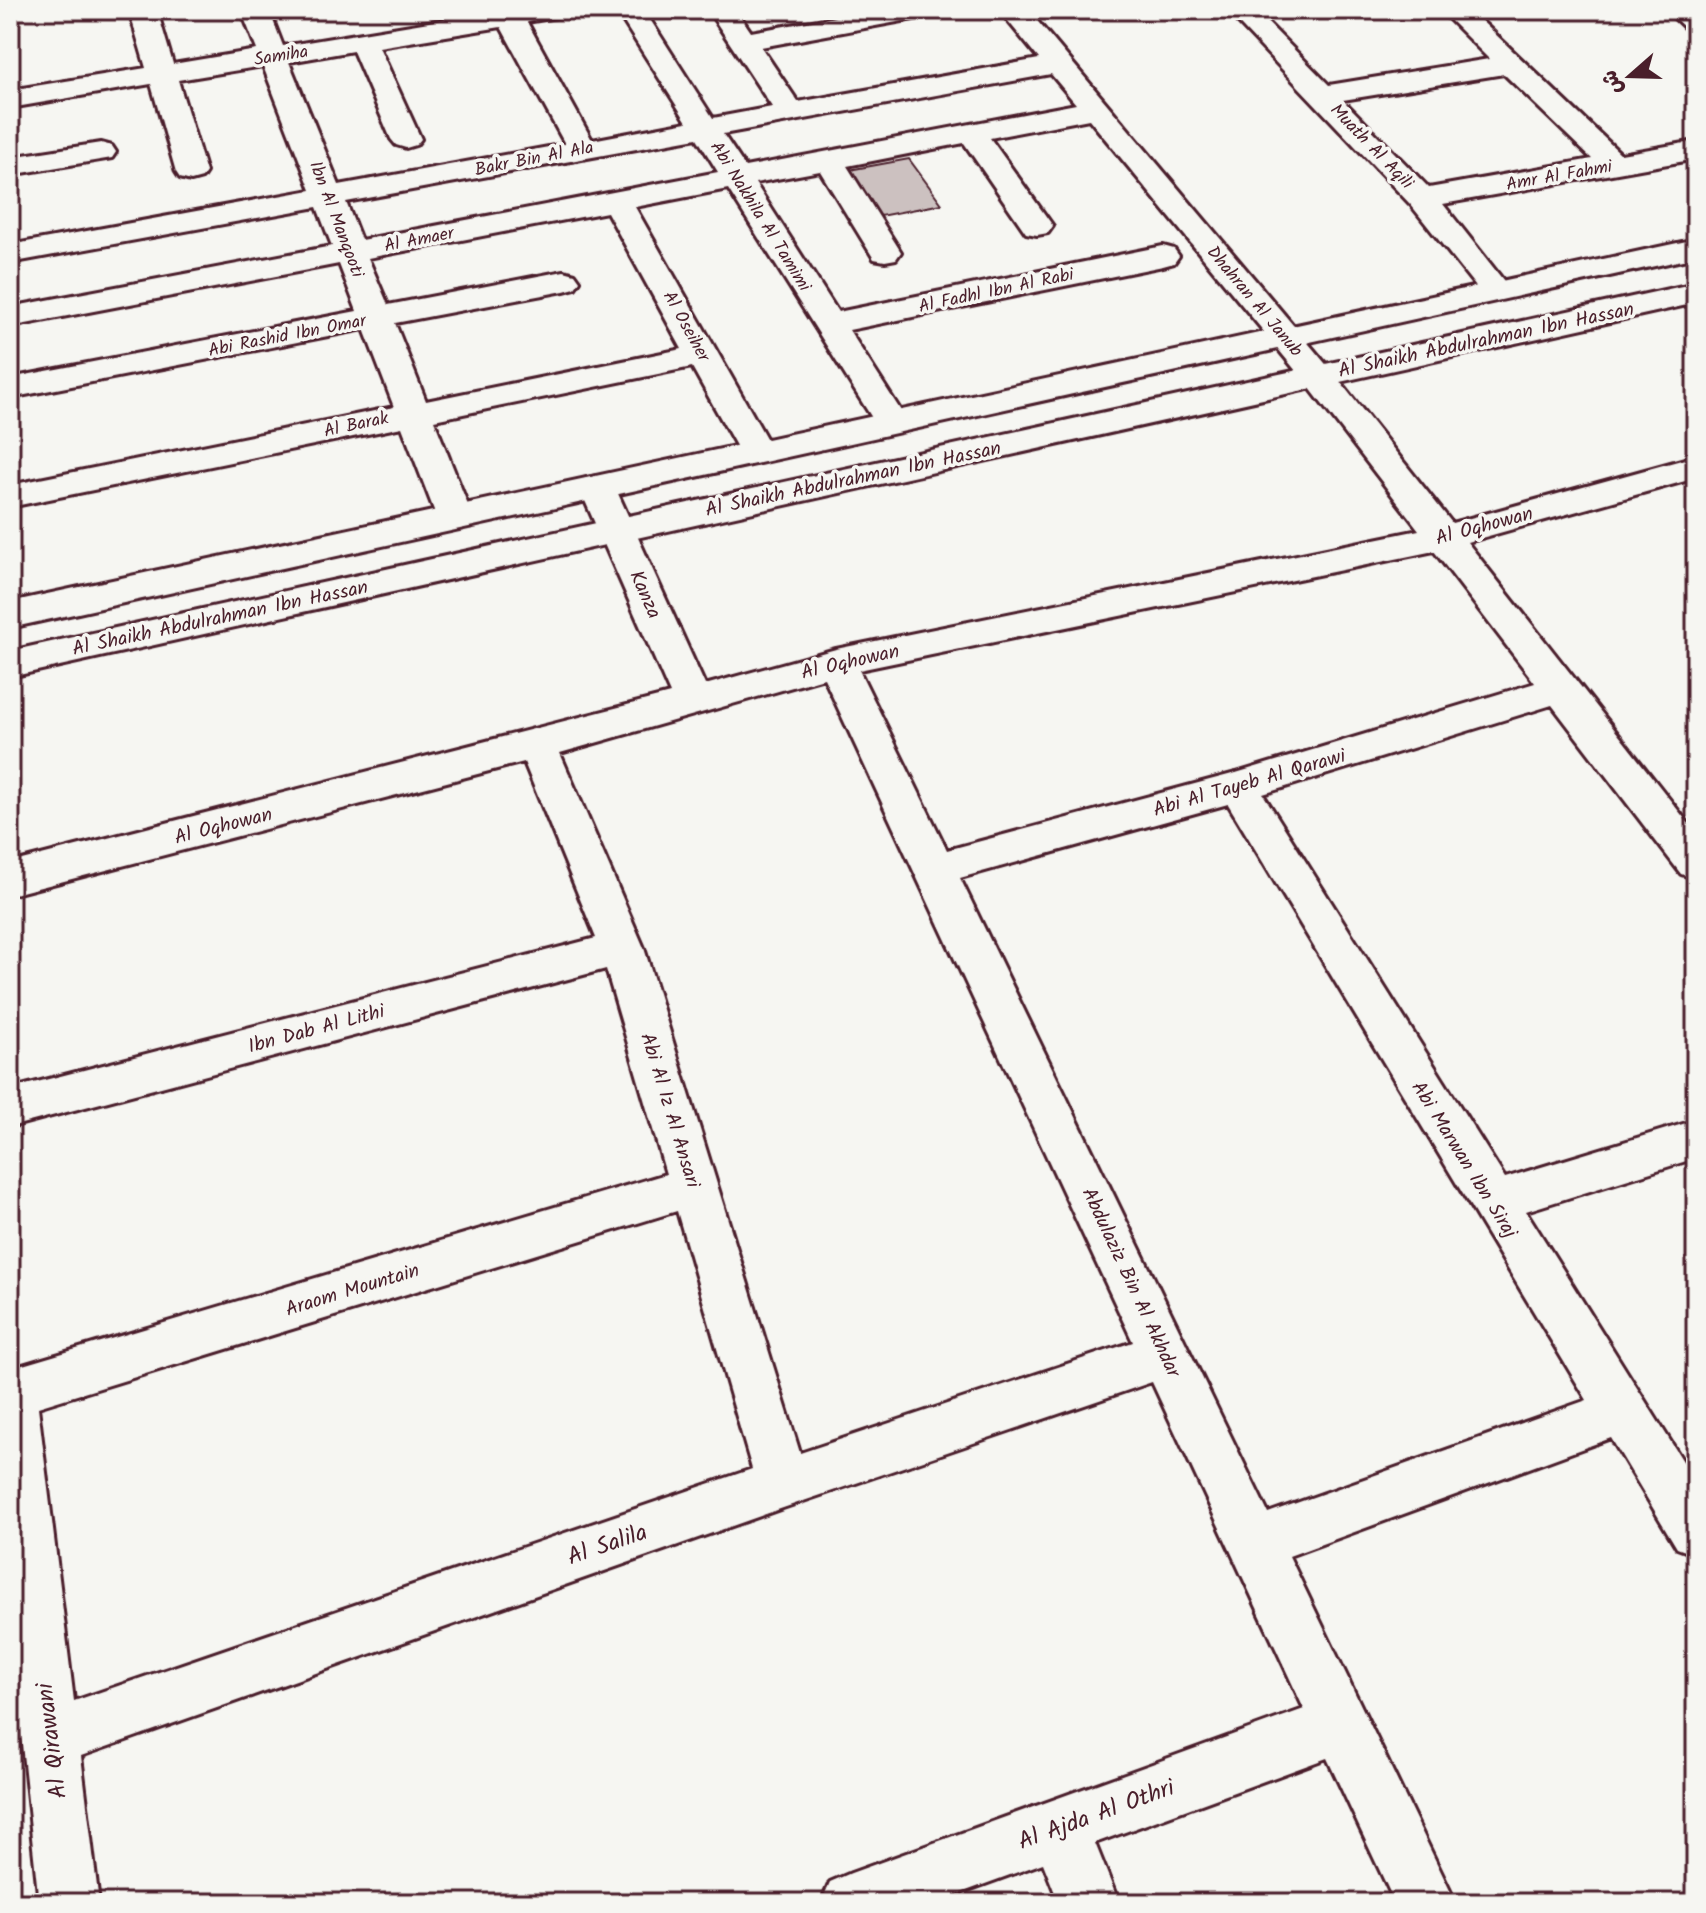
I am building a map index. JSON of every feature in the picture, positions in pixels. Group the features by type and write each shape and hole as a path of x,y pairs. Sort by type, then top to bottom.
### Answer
{"street":[{"path":"143,10 191,172"},
{"name":"Ibn Al Manqooti","path":"255,10 455,518"},
{"name":"Samiha","path":"10,99 362,41 465,17 510,17 552,10"},
{"name":"Abi Nakhila Al Tamimi","path":"630,10 891,422"},
{"path":"722,10 790,112"},
{"path":"743,42 919,10"},
{"name":"Dhahran Al Janub","path":"1013,10 1318,376 1696,863"},
{"name":"Muath Al Aqili","path":"1240,10 1422,198 1495,290"},
{"path":"1454,10 1615,165"},
{"path":"1680,10 1696,23"},
{"path":"510,17 582,149"},
{"path":"362,41 406,139"},
{"name":"Bakr Bin Al Ala","path":"10,254 1058,64"},
{"path":"1322,95 1512,64"},
{"name":"Al Amaer","path":"10,317 1096,109"},
{"path":"972,133 1037,226"},
{"name":"Amr Al Fahmi","path":"1422,198 1696,150"},
{"path":"10,166 101,152"},
{"path":"828,160 885,252"},
{"name":"Al Oseiher","path":"616,201 756,452"},
{"path":"10,615 1696,248"},
{"name":"Al Fadhl Ibn Al Rabi","path":"829,324 1163,256"},
{"name":"Abi Rashid Ibn Omar","path":"10,388 564,281"},
{"name":"Al Shaikh Abdulrahman Ibn Hassan","path":"10,664 1696,293"},
{"name":"Al Barak","path":"10,496 703,355"},
{"name":"Al Oqhowan","path":"10,879 537,745 836,662 1444,537 1696,467"},
{"name":"Kanza","path":"597,487 693,702"},
{"name":"Abdulaziz Bin Al Akhdar","path":"836,662 1426,1903"},
{"name":"Abi Al Tayeb Al Qarawi","path":"935,869 1238,787 1561,689"},
{"name":"Abi Al Iz Al Ansari","path":"537,745 622,948 783,1483"},
{"name":"Abi Marwan Ibn Siraj","path":"1238,787 1696,1530"},
{"name":"Ibn Dab Al Lithi","path":"10,1108 622,948"},
{"path":"1491,1202 1696,1139"},
{"name":"Araom Mountain","path":"10,1390 694,1186"},
{"name":"Al Salila","path":"50,1738 783,1483 1166,1354"},
{"name":"Al Qirawani","path":"10,1390 20,1562 50,1738 69,1903"},
{"path":"1255,1543 1624,1410"},
{"name":"Al Ajda Al Othri","path":"851,1903 1341,1724"},
{"path":"1059,1827 1089,1903"}],"building":[{"path":"909,159 942,204 870,218 838,172"}]}
